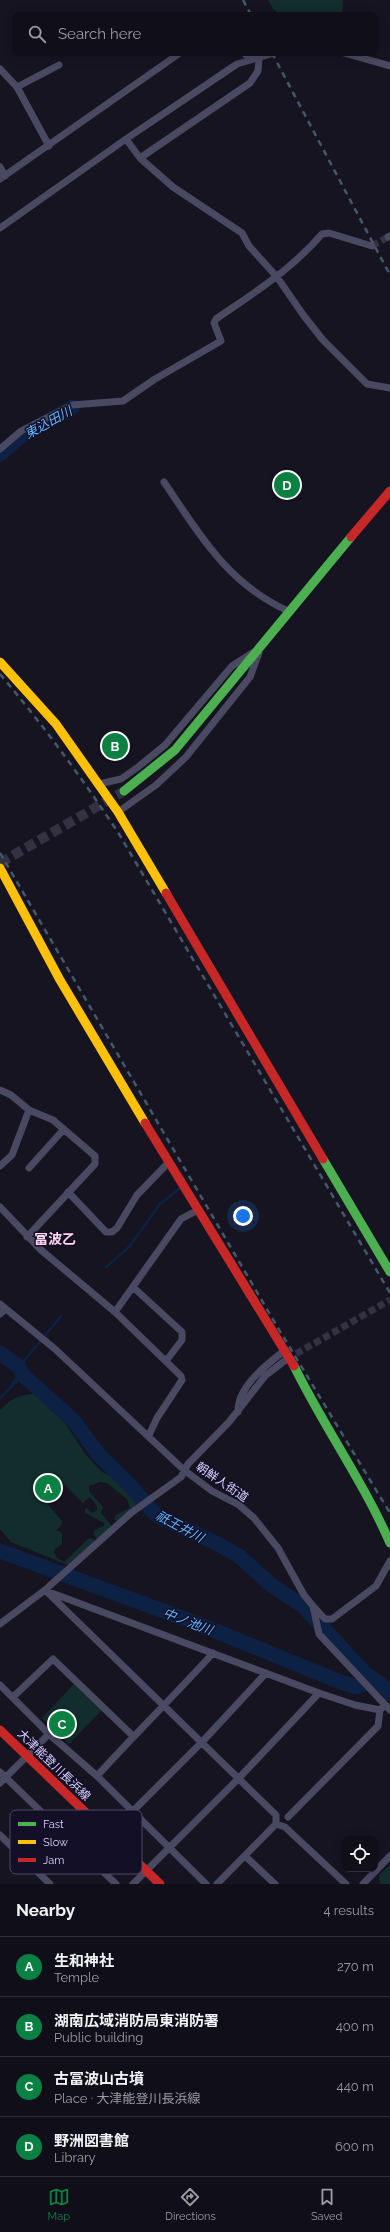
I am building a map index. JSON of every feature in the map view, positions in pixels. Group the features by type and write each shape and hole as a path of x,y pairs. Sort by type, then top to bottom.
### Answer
{"street":[{"path":"0,167 2,178 176,56"},
{"path":"247,56 250,59"},
{"path":"0,228 126,139 237,64 250,59 259,59 266,56"},
{"path":"355,56 390,66"},
{"path":"140,158 250,83 258,71 259,59"},
{"path":"17,87 59,65"},
{"path":"0,69 17,87 49,146"},
{"path":"126,139 140,158 173,187 242,233 249,246 277,277 323,340 367,384 390,388"},
{"path":"0,449 21,431 72,405 123,401 154,379 221,342 214,323 216,319 277,277 306,253 322,234 329,233 372,246"},
{"path":"164,482 199,534 230,572 268,602 288,611"},
{"path":"124,791 155,768 175,750 261,647 288,611 390,491"},
{"path":"99,784 121,779 138,768 165,745 232,666 261,647"},
{"path":"118,812 156,785 186,757 250,677 261,647"},
{"path":"0,662 56,724 118,812 390,1272"},
{"path":"1,874 60,980 348,1462 390,1543"},
{"path":"0,1098 2,1090 12,1095 29,1110 53,1120 95,1156 95,1164 27,1237"},
{"path":"0,1166 12,1155 29,1110"},
{"path":"29,1168 64,1129"},
{"path":"68,1192 106,1232 112,1232 117,1228 137,1196 169,1162"},
{"path":"0,1207 27,1237 115,1312 181,1376 182,1380 156,1418 149,1435"},
{"path":"115,1312 181,1219 198,1210"},
{"path":"133,1287 182,1332 182,1340 166,1361"},
{"name":"朝鮮人街道","path":"0,1304 55,1349 149,1435 184,1470 212,1491 239,1505 254,1518 272,1538 313,1609 319,1634 375,1694 385,1708"},
{"path":"0,1314 6,1309"},
{"path":"0,1624 48,1588 131,1514 181,1477 184,1470 238,1412 238,1404 248,1384 266,1365 285,1355"},
{"path":"313,1609 325,1619 332,1619 376,1586 390,1561"},
{"path":"48,1588 318,1693 355,1705 385,1708 378,1726 288,1817 285,1827"},
{"path":"48,1588 165,1706 203,1741 276,1814 276,1824 217,1884"},
{"path":"97,1776 133,1736 165,1706 213,1653"},
{"path":"13,1697 53,1659 133,1736"},
{"path":"134,1810 203,1741 266,1673"},
{"path":"0,1685 49,1734 97,1776 132,1810"},
{"path":"133,1884 240,1778 318,1693"},
{"name":"大津能登川長浜線","path":"0,1730 83,1810"},
{"path":"0,1783 3,1775 27,1756 49,1734"},
{"path":"3,1775 39,1810"},
{"path":"276,1814 282,1813 288,1817"},
{"path":"142,1820 206,1884"},
{"path":"276,1824 280,1827 285,1827 346,1884"},
{"path":"0,1836 10,1846"},
{"path":"244,1856 275,1884"},
{"path":"368,1882 390,1856"},
{"name":"大津能登川長浜線","path":"142,1867 160,1884"},
{"path":"40,1874 50,1884"},
{"path":"106,1874 116,1884"},
{"path":"104,1884 110,1878"}],"green space":[{"path":"268,0 343,0 342,12 277,12 274,10"},
{"path":"34,1394 65,1423 86,1455 102,1472 113,1477 137,1504 119,1522 114,1519 116,1515 130,1508 127,1499 107,1483 100,1482 89,1486 89,1491 103,1507 101,1513 112,1528 98,1540 93,1534 95,1530 104,1526 104,1523 85,1513 85,1509 87,1508 92,1513 97,1510 97,1506 90,1497 83,1503 56,1476 48,1479 37,1492 62,1521 61,1526 56,1530 62,1533 62,1544 55,1549 54,1552 57,1558 64,1562 88,1539 92,1538 97,1542 68,1565 11,1542 0,1529 0,1410 15,1398 23,1395"},
{"path":"74,1684 102,1710 69,1744 42,1718"},
{"path":"390,1865 390,1884 380,1884 379,1875"}],"waterway":[{"name":"東込田川","path":"0,454 21,436 73,407"},
{"path":"106,1267 129,1247 160,1204 179,1189"},
{"path":"19,1367 61,1316"},
{"name":"祇王井川","path":"0,1353 19,1367 23,1375 73,1420 99,1455 131,1486 152,1511 160,1517 216,1543 239,1556 271,1585 303,1606 364,1672 390,1693"},
{"path":"0,1398 23,1375"},
{"path":"10,1387 16,1379 20,1377"},
{"name":"中ノ池川","path":"0,1551 196,1623 355,1687 375,1681"}],"tunnel":[{"path":"372,246 388,237"},
{"path":"0,863 124,791"},
{"path":"287,1359 390,1300"}],"railway":[{"path":"243,0 249,12"},
{"path":"274,56 390,275"},
{"path":"0,674 62,752 119,834 390,1293"},
{"path":"0,853 275,1323 390,1513"}],"traffic: fast":[{"path":"124,791 175,750 351,537"},
{"path":"323,1159 390,1272"},
{"path":"294,1366 368,1498 390,1543"}],"traffic: slow":[{"path":"0,662 56,724 118,812 166,893"},
{"path":"0,868 60,980 145,1123"}],"traffic: jam":[{"path":"351,537 390,491"},
{"path":"166,893 323,1159"},
{"path":"145,1123 294,1366"},
{"path":"0,1730 83,1810"},
{"path":"142,1867 160,1884"}],"place":[{"name":"野洲図書館","path":"287,485"},
{"name":"湖南広域消防局東消防署","path":"115,746"},
{"name":"生和神社","path":"48,1488"},
{"name":"古冨波山古墳","path":"62,1724"}],"district":[{"name":"冨波乙","path":"55,1239"}]}
